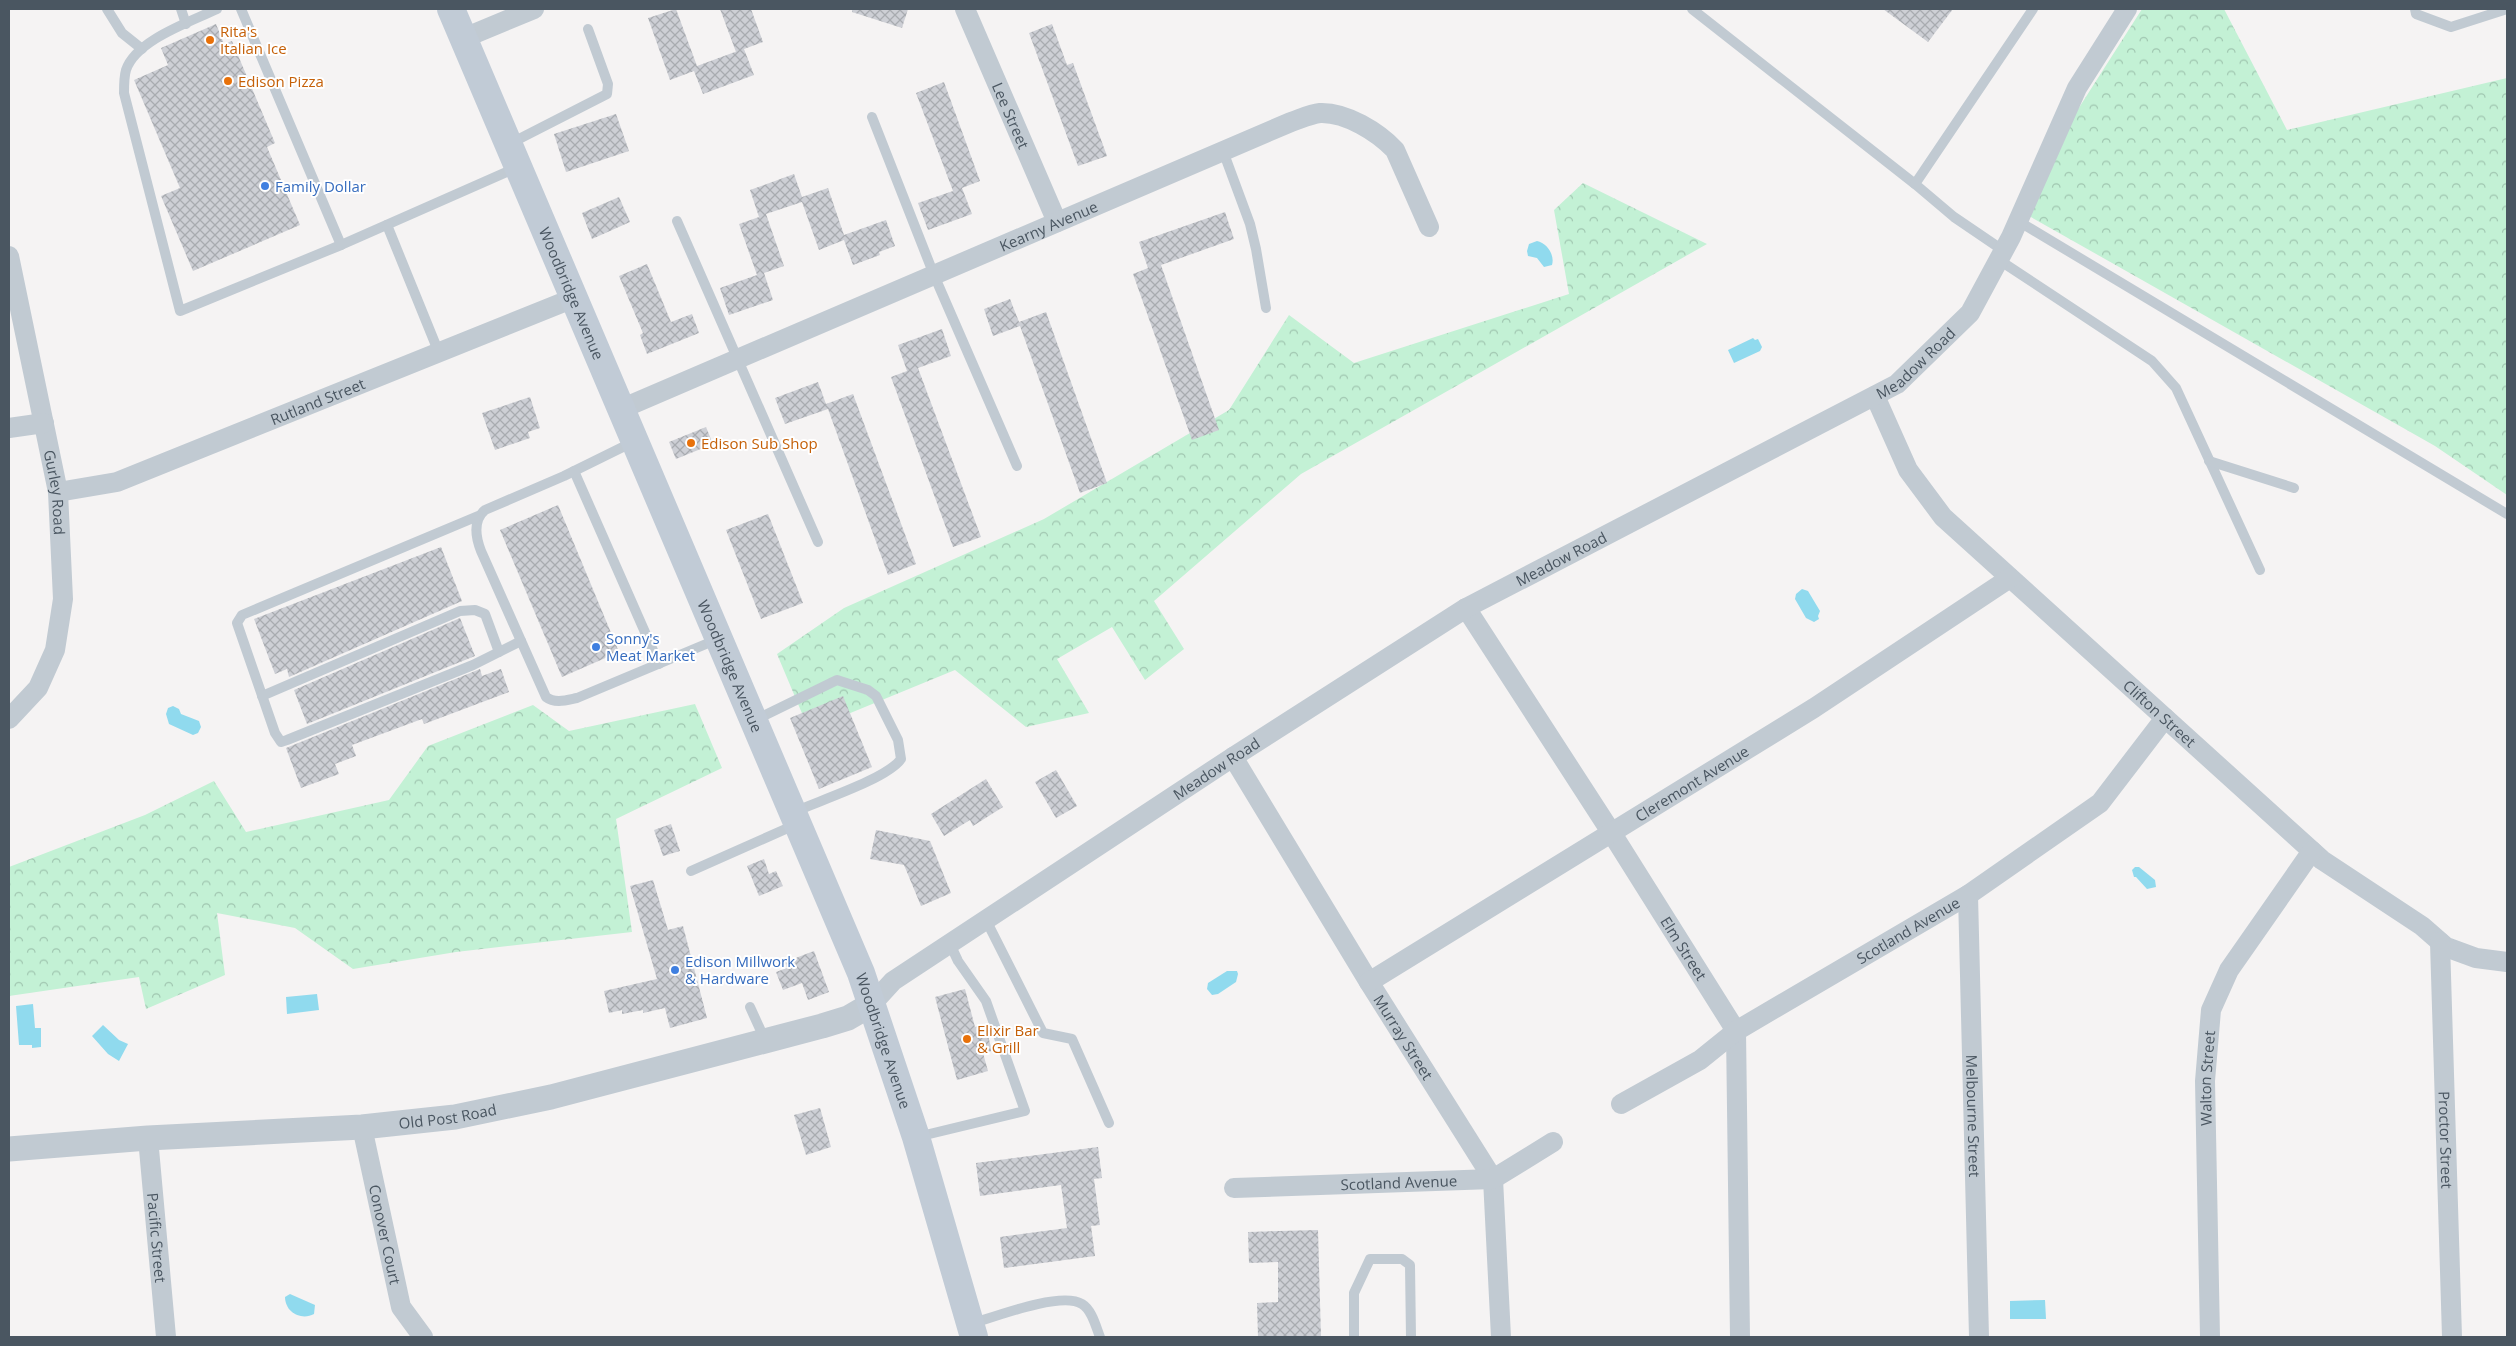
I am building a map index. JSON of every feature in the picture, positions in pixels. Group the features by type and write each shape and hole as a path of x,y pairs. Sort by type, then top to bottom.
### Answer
{"main road":[{"name":"Woodbridge Avenue","path":"451,9 754,720 872,1004 916,1137 972,1331"}],"street":[{"path":"464,38 534,9"},
{"name":"Lee Street","path":"965,9 1057,222"},
{"name":"Meadow Road","path":"872,1004 893,981 1466,608 1897,384 1970,313 2018,221 2077,88 2126,9"},
{"name":"Kearny Avenue","path":"621,409 1223,150 1318,113 1331,114 1365,127 1386,140 1395,150 1429,227"},
{"name":"Gurley Road","path":"9,256 58,492 63,599 55,650 38,688 9,719"},
{"name":"Rutland Street","path":"58,492 117,482 574,298"},
{"name":"Clifton Street","path":"1875,396 1908,470 1943,517 2322,860 2422,926 2446,947 2476,958 2507,962"},
{"path":"9,428 44,423"},
{"name":"Cleremont Avenue","path":"1369,982 1814,708 2010,578"},
{"name":"Elm Street","path":"1466,608 1611,832 1736,1031"},
{"name":"Scotland Avenue","path":"1621,1104 1700,1060 1736,1031 1968,896 2100,803 2165,718"},
{"name":"Murray Street","path":"1233,758 1369,982 1493,1179 1502,1337"},
{"name":"Walton Street","path":"2210,1337 2205,1081 2211,1010 2229,970 2312,851"},
{"name":"Melbourne Street","path":"1968,896 1979,1337"},
{"name":"Proctor Street","path":"2440,942 2452,1337"},
{"name":"Old Post Road","path":"9,1149 148,1138 362,1127 455,1117 551,1097 766,1041 848,1018 872,1004"},
{"path":"1736,1031 1740,1337"},
{"name":"Conover Court","path":"362,1127 401,1307 423,1337"},
{"name":"Pacific Street","path":"148,1138 166,1337"},
{"name":"Scotland Avenue","path":"1234,1188 1493,1179 1553,1142"}],"lane":[{"path":"107,9 122,33 142,48"},
{"path":"180,9 186,24"},
{"path":"217,9 142,48 132,58 126,71 124,94 180,311 387,225 513,156 607,94 608,84 588,29"},
{"path":"241,9 341,244"},
{"path":"1692,9 1915,184 2001,255 2152,361 2176,388 2260,570"},
{"path":"1915,184 2033,9"},
{"path":"2415,9 2416,14 2451,27 2507,9"},
{"path":"872,118 934,275 1017,466"},
{"path":"1223,150 1250,224 1266,308"},
{"path":"677,221 736,360 818,542"},
{"path":"2018,221 2507,514"},
{"path":"387,225 439,353"},
{"path":"521,641 499,652 280,742 275,733 237,623 242,615 478,516 484,510 574,471 635,441"},
{"path":"2209,461 2294,488"},
{"path":"574,471 659,664"},
{"path":"478,516 476,526 480,552 546,697 551,700 564,701 577,698 719,638"},
{"path":"262,696 460,611 475,610 485,614 499,652"},
{"path":"691,871 898,764 901,759 898,740 876,696 868,690 836,680 754,720"},
{"path":"986,920 1044,1033 1072,1039 1109,1123"},
{"path":"916,1137 1025,1110 986,1002 958,961 950,944"},
{"path":"750,1007 766,1041"},
{"path":"1354,1337 1354,1293 1370,1260 1402,1259 1410,1265 1411,1337"},
{"path":"972,1331 1048,1302 1075,1301 1083,1304 1093,1318 1100,1337"}],"green space":[{"path":"2142,9 2224,9 2287,130 2507,78 2507,495 2435,446 2015,208"},
{"path":"1583,183 1707,244 1301,474 1154,601 1184,649 1145,680 1112,627 1057,659 1089,713 1026,727 955,670 809,730 777,654 844,608 1044,519 1229,410 1289,315 1354,363 1569,294 1554,210"},
{"path":"695,704 722,768 616,819 632,932 456,952 353,969 295,928 217,913 225,975 146,1009 139,977 9,996 9,867 145,815 214,781 246,832 389,800 428,746 533,705 569,731"}],"water":[{"path":"1537,241 1544,244 1549,250 1553,261 1552,265 1544,267 1537,258 1528,256 1529,244"},
{"path":"1753,338 1755,340 1758,339 1762,347 1760,351 1734,363 1728,350"},
{"path":"1802,589 1808,591 1820,611 1819,619 1814,622 1806,618 1795,599 1796,594"},
{"path":"173,706 179,709 181,714 199,721 201,727 198,733 193,735 169,724 166,714 168,708"},
{"path":"2135,867 2139,867 2155,880 2156,887 2147,889 2134,877 2132,870"},
{"path":"1227,971 1237,971 1236,982 1218,994 1212,995 1207,989 1208,983"},
{"path":"317,994 319,1010 287,1014 286,997"},
{"path":"33,1004 35,1028 41,1028 41,1047 32,1048 32,1045 19,1045 16,1006"},
{"path":"103,1025 119,1040 128,1044 119,1061 108,1054 92,1036"},
{"path":"290,1294 315,1305 314,1314 299,1316 291,1311 285,1297"},
{"path":"2045,1300 2046,1319 2010,1319 2010,1301"}],"building":[{"path":"676,9 697,66 736,52 720,9 751,9 763,42 744,49 754,75 703,94 694,71 670,80 648,18"},
{"path":"852,9 908,9 902,28 852,12"},
{"path":"1883,9 1953,9 1928,42"},
{"path":"216,24 224,44 232,41 275,143 267,147 300,225 193,271 161,196 180,188 134,80 168,65 161,48"},
{"path":"1052,24 1067,65 1073,63 1107,156 1078,166 1029,33"},
{"path":"944,82 980,181 962,188 972,214 928,230 918,203 953,191 916,93"},
{"path":"616,114 629,151 566,172 554,134"},
{"path":"794,174 802,197 828,188 844,235 886,220 895,246 879,252 880,255 853,265 844,240 819,250 802,202 766,214 784,266 764,273 773,300 729,315 720,288 757,275 739,224 759,217 750,190"},
{"path":"619,197 630,222 592,239 582,213"},
{"path":"1225,212 1234,239 1161,265 1219,430 1192,440 1133,274 1148,268 1139,242"},
{"path":"647,264 671,322 692,314 699,333 647,354 640,335 643,333 619,276"},
{"path":"1010,299 1019,322 1046,312 1107,483 1080,493 1020,326 993,336 984,309"},
{"path":"942,329 951,356 918,368 981,537 953,547 891,377 907,371 898,345"},
{"path":"818,382 826,404 853,394 916,564 888,575 828,409 785,424 775,398"},
{"path":"530,397 540,428 528,432 530,438 495,450 482,413"},
{"name":"Edison Sub Shop","path":"706,427 713,444 676,459 669,442"},
{"path":"558,505 619,652 562,677 500,530"},
{"path":"768,514 803,603 761,619 726,530"},
{"path":"441,547 462,601 289,677 287,669 275,674 254,619"},
{"path":"460,618 475,656 307,724 294,690"},
{"path":"480,669 482,676 501,669 509,692 424,724 422,719 352,745 356,756 335,764 339,774 301,788 286,748"},
{"path":"843,696 872,767 819,789 790,718"},
{"path":"1056,770 1077,806 1056,818 1035,782"},
{"path":"986,779 1003,807 973,826 970,820 944,836 931,814"},
{"path":"671,824 680,851 663,856 654,830"},
{"path":"876,830 930,841 951,893 921,906 904,865 870,859"},
{"path":"764,859 769,874 776,871 783,886 759,896 747,866"},
{"path":"653,880 668,930 683,926 707,1018 670,1028 665,1008 643,1013 643,1010 622,1014 622,1010 609,1013 604,991 657,979 630,886"},
{"path":"814,951 829,992 808,1000 802,983 783,990 776,972 787,968 785,962"},
{"name":"Elixir Bar & Grill","path":"965,989 975,1027 985,1024 992,1051 983,1053 988,1071 957,1080 935,997"},
{"path":"820,1108 831,1147 806,1155 794,1115"},
{"path":"1098,1147 1102,1178 1094,1179 1100,1225 1091,1226 1095,1256 1004,1268 1000,1237 1067,1228 1061,1185 980,1196 976,1163"},
{"path":"1318,1230 1321,1337 1258,1337 1257,1303 1278,1302 1278,1262 1249,1263 1248,1232"}],"place":[{"name":"Rita's Italian Ice","path":"210,40"},
{"name":"Edison Pizza","path":"228,81"},
{"name":"Family Dollar","path":"265,186"},
{"name":"Edison Sub Shop","path":"691,443"},
{"name":"Sonny's Meat Market","path":"596,647"},
{"name":"Edison Millwork & Hardware","path":"675,970"},
{"name":"Elixir Bar & Grill","path":"967,1039"}]}
